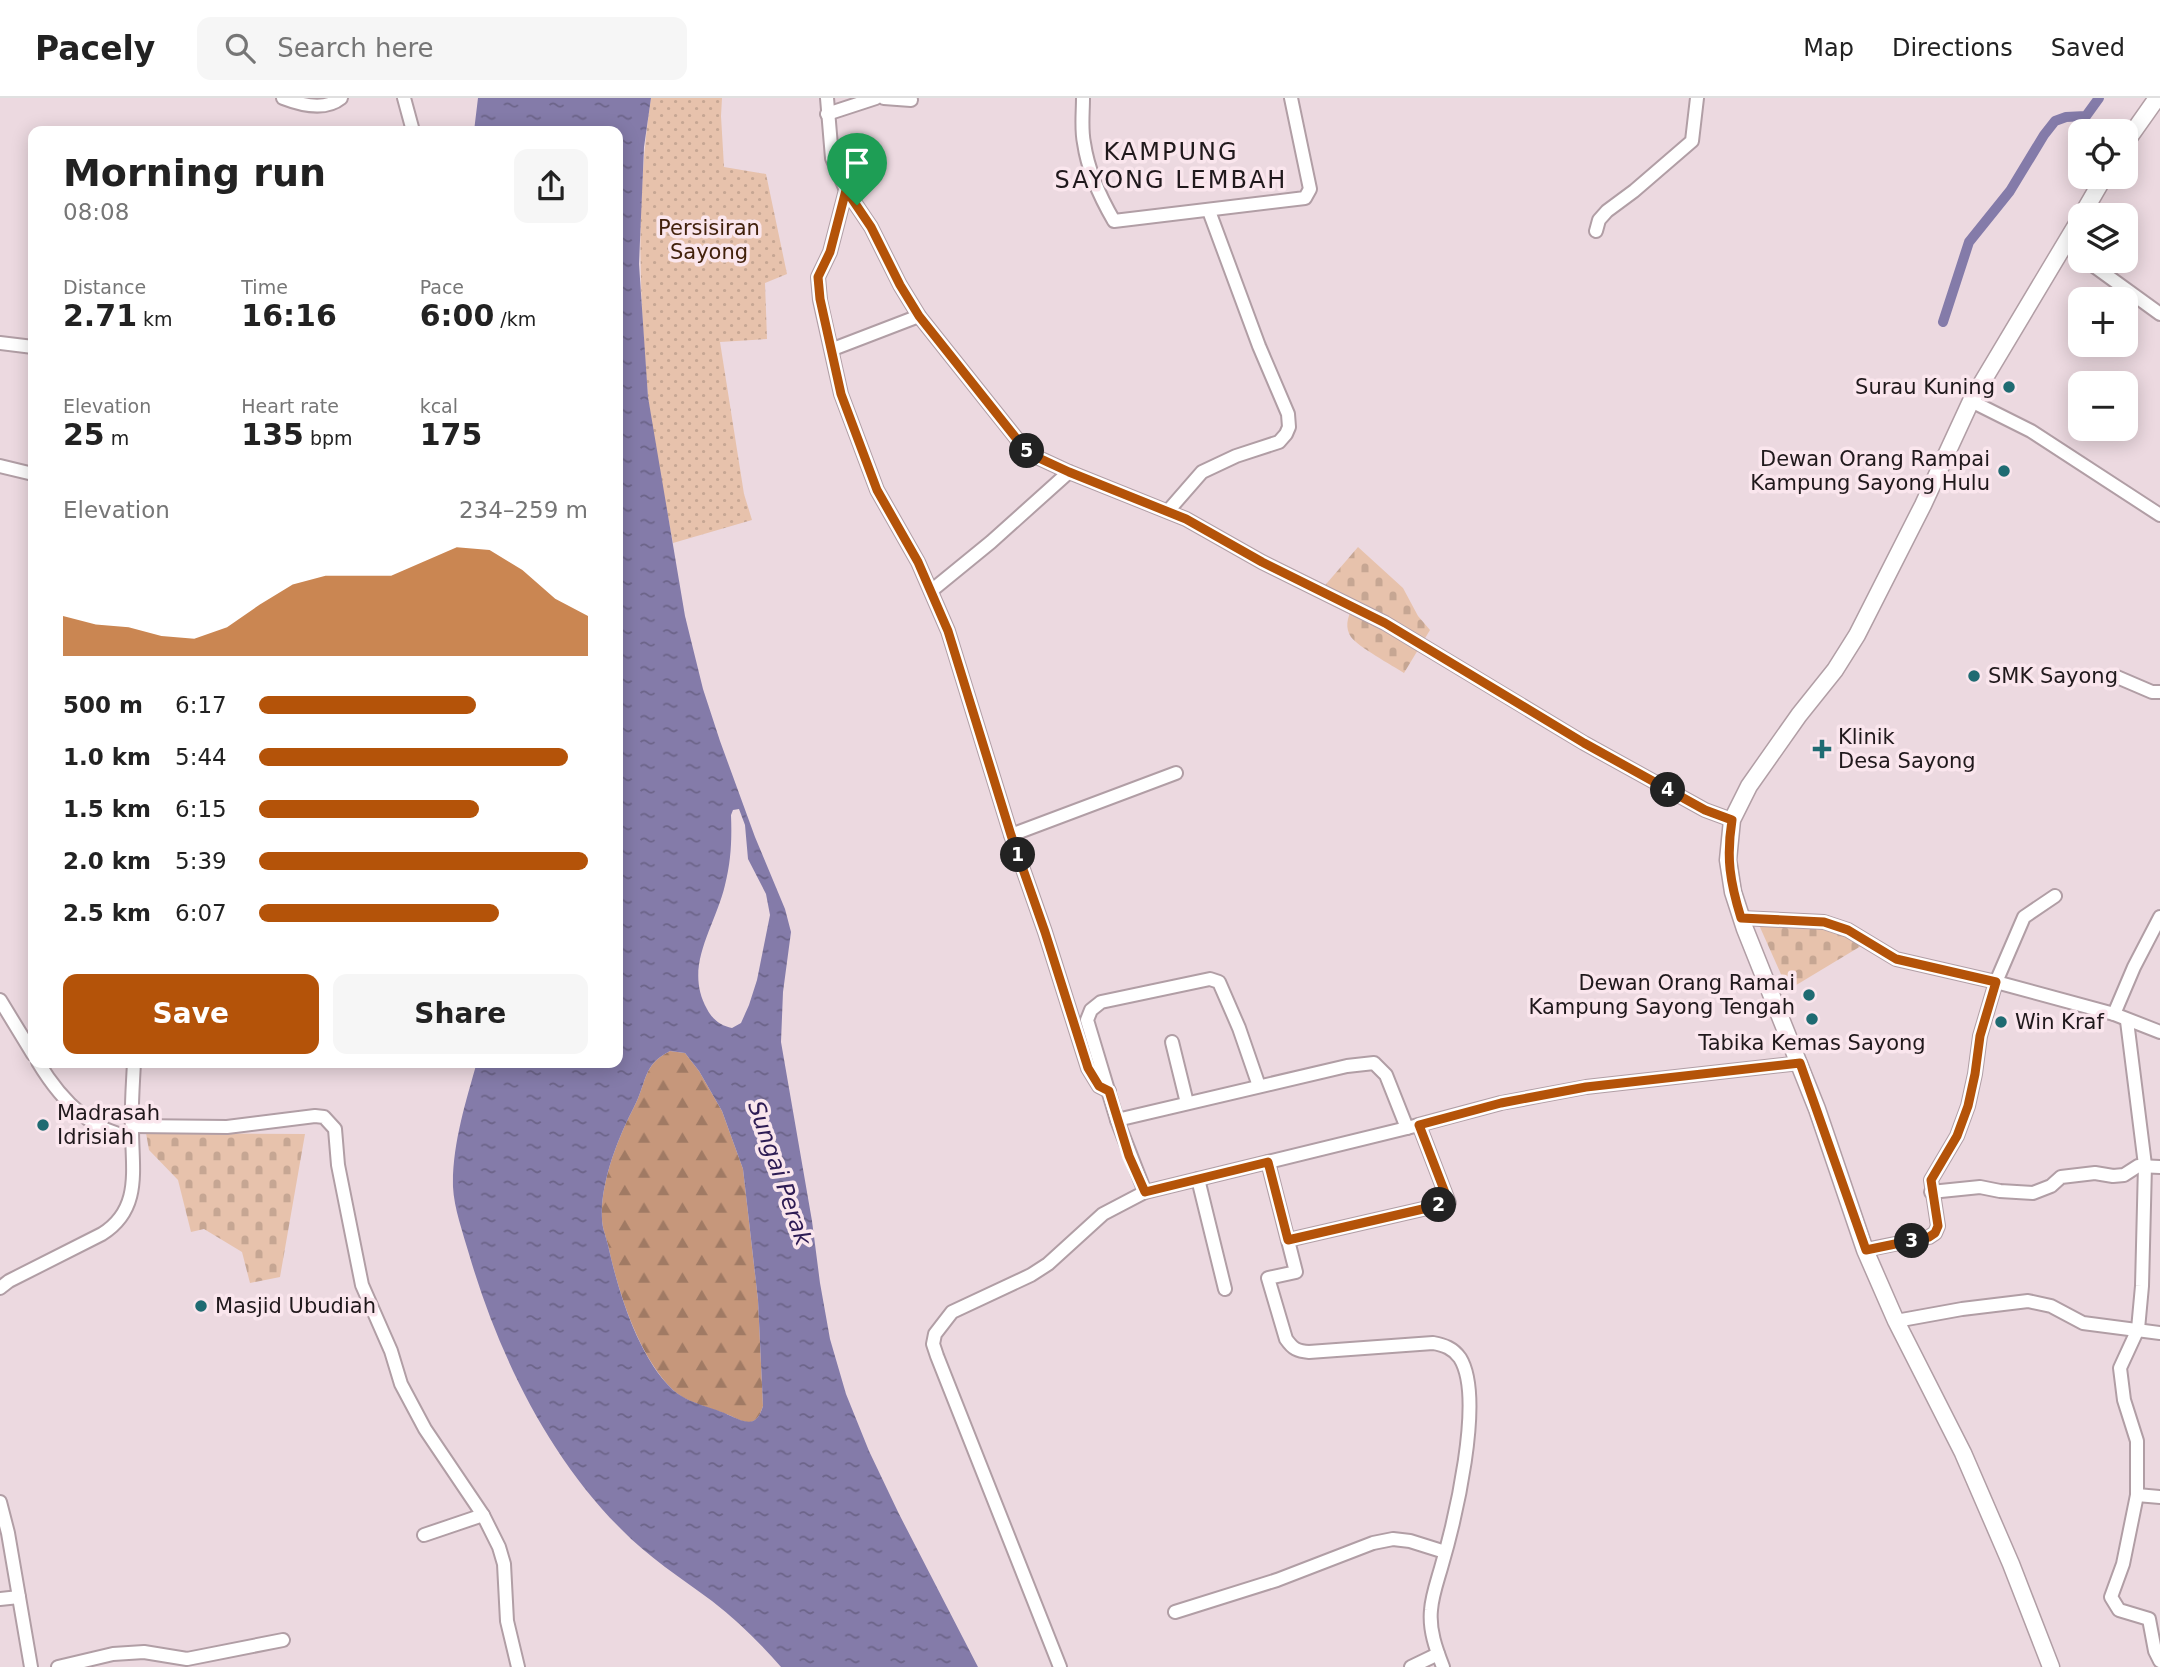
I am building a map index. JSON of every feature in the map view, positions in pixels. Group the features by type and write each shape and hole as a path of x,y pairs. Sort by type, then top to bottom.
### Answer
{"main road":[{"path":"2138,125 2157,98"},
{"path":"2051,1667 2011,1564 1963,1453 1895,1321 1866,1250 1800,1063 1741,918 1733,892 1728,860 1732,820 1749,786 1799,715 1835,670 1857,635 1971,401 2068,239"}],"street":[{"path":"284,98 300,104 315,105 332,103 341,98"},
{"path":"404,98 412,126"},
{"path":"827,98 832,158 846,190 871,227 919,316 1028,453 1168,511 1262,562 1385,623 1584,743 1705,810 1732,820"},
{"path":"827,114 876,98"},
{"path":"884,98 911,100"},
{"path":"1083,98 1083,141 1086,154 1094,181 1114,221 1298,200 1308,195 1310,189 1291,98"},
{"path":"1596,231 1599,220 1607,211 1692,141 1697,98"},
{"path":"846,190 830,252 818,277 820,299 841,394 877,490 918,562 948,631 1011,835 1088,1068 1099,1086 1109,1091"},
{"path":"1168,511 1202,472 1236,456 1279,442 1289,427 1288,414 1267,366 1209,211"},
{"path":"2104,273 2160,314"},
{"path":"833,349 919,316"},
{"path":"0,343 28,346"},
{"path":"1971,401 2031,431 2160,515"},
{"path":"0,466 28,473"},
{"path":"931,591 1069,472"},
{"path":"2117,677 2152,692 2160,692"},
{"path":"1011,835 1176,773"},
{"path":"1866,1250 1929,1237 1935,1233 1938,1226 1931,1180 1957,1136 1968,1106 1980,1036 1996,982 2024,917 2055,896"},
{"path":"2114,1014 2160,917"},
{"path":"1741,918 1824,922 1848,930 1896,959 1996,982 2114,1014 2160,1032"},
{"path":"1145,1192 1117,1120 1087,1020 1091,1010 1101,1002 1210,979 1219,982 1259,1086"},
{"path":"0,1000 28,1047"},
{"path":"2127,1021 2145,1165 2142,1286 2138,1329 2120,1368 2124,1400 2137,1441 2137,1495 2123,1564 2111,1597 2119,1610 2155,1615 2155,1651 2160,1661"},
{"path":"1172,1042 1187,1103"},
{"path":"1117,1120 1347,1066 1374,1063 1386,1075 1449,1203 1288,1240"},
{"path":"1060,1667 933,1344 935,1334 953,1312 1031,1275 1048,1264 1103,1214 1145,1192 1501,1103 1586,1087 1800,1063"},
{"path":"41,1068 50,1083 90,1121 114,1135 132,1131 227,1127 315,1116 324,1117 331,1122 335,1129 338,1165 362,1285 407,1395 425,1429 493,1534 504,1564 507,1621 518,1667"},
{"path":"0,1288 115,1226 125,1213 130,1199 134,1159 134,1068"},
{"path":"1268,1162 1296,1272 1268,1278 1286,1339 1292,1348 1308,1352 1433,1343 1447,1345 1461,1359 1468,1385 1468,1420 1456,1510 1431,1609 1431,1626 1443,1667"},
{"path":"1931,1192 1980,1187 2032,1193 2051,1186 2061,1177 2095,1173 2124,1175 2138,1166 2160,1167"},
{"path":"1198,1179 1225,1289"},
{"path":"1895,1321 2028,1301 2052,1306 2083,1323 2160,1333"},
{"path":"2137,1495 2160,1497"},
{"path":"0,1502 8,1533 31,1667"},
{"path":"424,1535 483,1515"},
{"path":"1175,1612 1278,1580 1383,1541 1410,1541 1445,1552"},
{"path":"0,1599 19,1597"},
{"path":"58,1667 113,1654 144,1652 197,1662 283,1640"},
{"path":"1411,1667 1438,1654"}],"green space":[{"name":"Persisiran Sayong","path":"651,98 722,98 724,167 766,174 787,274 765,283 767,339 720,342 744,494 752,520 673,543 650,414 643,321 641,209"},
{"path":"1358,547 1403,588 1418,616 1430,630 1404,673 1351,637 1347,627 1352,609 1321,590"},
{"path":"1759,925 1812,926 1836,932 1861,946 1788,990"},
{"path":"670,1051 685,1053 699,1071 722,1111 743,1169 758,1300 763,1406 758,1417 751,1422 686,1399 673,1390 661,1376 649,1359 631,1322 603,1229 604,1191 616,1147 646,1075 654,1062"},
{"path":"146,1133 305,1134 280,1277 250,1283 242,1252 204,1229 191,1232 178,1180 149,1150"}],"water":[{"name":"Sungai Perak","path":"478,98 651,98 644,147 639,264 648,397 685,616 703,689 755,837 785,909 791,932 783,992 781,1042 830,1339 846,1394 869,1451 978,1667 781,1667 730,1616 631,1539 594,1500 548,1436 528,1401 510,1365 481,1291 459,1220 453,1187 457,1139 475,1068 623,1068 623,126 475,126","holes":["739,809 745,825 748,859 766,894 770,915 757,980 749,1005 741,1023 732,1028 721,1024 709,1013 700,993 698,978 703,947 727,876 733,810","670,1051 685,1053 699,1071 722,1111 743,1169 758,1300 763,1406 758,1417 751,1422 686,1399 673,1390 661,1376 649,1360 631,1322 603,1229 602,1205 607,1176 646,1075 661,1056"]}],"waterway":[{"path":"1943,322 1969,242 2010,191 2055,121 2066,117 2086,116 2099,98"}],"place":[{"name":"Surau Kuning","path":"2009,387"},
{"name":"Dewan Orang Rampai Kampung Sayong Hulu","path":"2004,471"},
{"name":"SMK Sayong","path":"1974,676"},
{"name":"Klinik Desa Sayong","path":"1822,749"},
{"name":"Dewan Orang Ramai Kampung Sayong Tengah","path":"1809,995"},
{"name":"Tabika Kemas Sayong","path":"1812,1019"},
{"name":"Win Kraf","path":"2001,1022"},
{"name":"Madrasah Idrisiah","path":"43,1125"},
{"name":"Masjid Ubudiah","path":"201,1306"}],"district":[{"name":"KAMPUNG SAYONG LEMBAH","path":"1171,166"}],"route":[{"path":"846,190 857,205 919,316 1028,453 1186,519 1262,562 1385,623 1584,743 1705,810 1732,820 1728,860 1733,892 1741,918 1824,922 1848,930 1896,959 1996,982 1980,1036 1968,1106 1957,1136 1931,1180 1938,1226 1935,1233 1929,1237 1866,1250 1800,1063 1586,1087 1501,1103 1419,1125 1449,1203 1288,1240 1268,1162 1145,1192 1129,1156 1109,1091 1099,1086 1088,1068 1011,835 948,631 918,562 877,490 841,394 820,299 818,277 830,252 846,190"}]}
